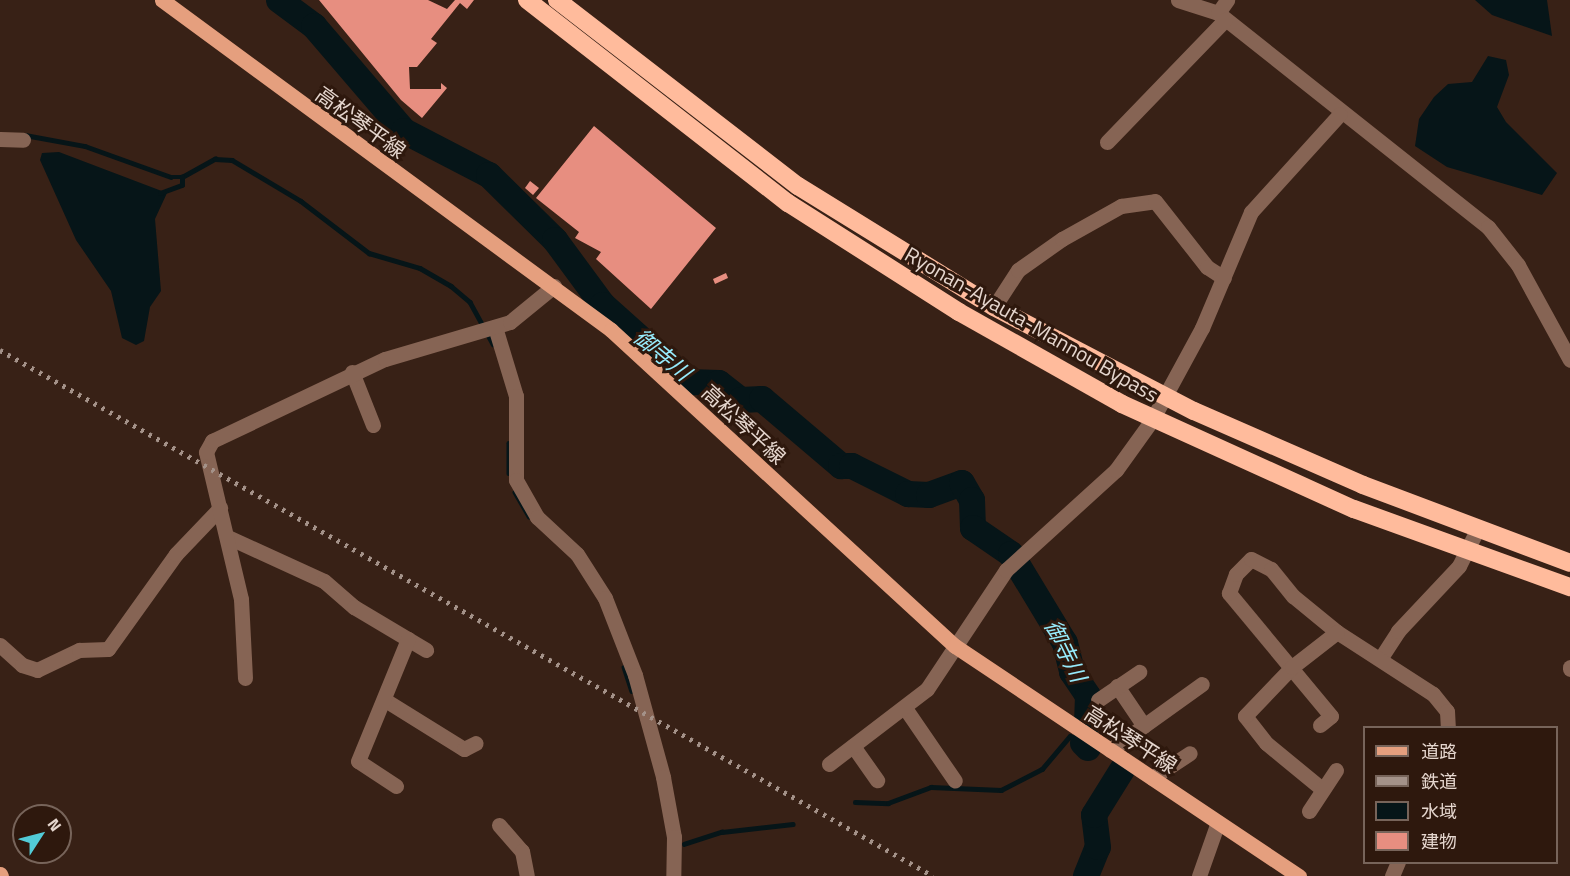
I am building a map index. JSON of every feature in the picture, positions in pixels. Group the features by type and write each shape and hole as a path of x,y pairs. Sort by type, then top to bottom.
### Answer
{"highway":[{"name":"Ryonan-Ayauta-Mannou Bypass","path":"527,0 788,203 959,312 1152,420 1344,504 1468,552 1570,587"},
{"name":"Ryonan-Ayauta-Mannou Bypass","path":"557,0 798,186 994,306 1165,397 1477,530 1570,563"}],"main road":[{"name":"高松琴平線","path":"162,0 611,330 955,646 1299,876"}],"street":[{"path":"1178,0 1221,17 1340,114 1488,227 1518,265 1570,360"},
{"path":"1107,142 1221,17 1227,0"},
{"path":"829,764 906,708 927,689 1015,562 1116,471 1152,420 1165,397 1224,278 1251,212 1340,114"},
{"path":"0,139 23,140"},
{"path":"994,306 1018,270 1062,239 1121,206 1155,201 1207,267 1224,278"},
{"path":"245,678 241,599 230,538 206,452 212,441 352,372 489,328 527,313 554,286"},
{"path":"489,328 516,396 516,480 537,517 588,567 614,620 635,675 668,798 673,876"},
{"path":"352,372 373,425"},
{"path":"0,645 37,670 79,650 108,649 176,554 220,508"},
{"path":"1382,656 1468,552 1477,530"},
{"path":"230,538 324,581 426,650"},
{"path":"1320,725 1331,716 1229,593 1236,573 1251,559 1271,569 1337,632 1382,656 1433,694 1447,711 1448,726"},
{"path":"1322,789 1266,743 1245,716 1292,667 1337,632"},
{"path":"396,786 358,761 385,700 408,639"},
{"path":"1098,700 1138,672"},
{"path":"1110,750 1202,684"},
{"path":"1117,686 1144,726"},
{"path":"385,700 464,749 476,743"},
{"path":"906,708 955,781"},
{"path":"853,746 877,780"},
{"path":"1152,778 1190,753"},
{"path":"1309,811 1336,770"},
{"path":"1199,876 1218,822"},
{"path":"499,825 522,851 527,876"}],"water":[{"path":"1475,0 1547,0 1552,36 1492,15"},
{"path":"1488,56 1506,60 1509,75 1497,107 1506,122 1557,173 1542,195 1447,167 1415,146 1419,119 1434,97 1448,84 1472,82"},
{"path":"59,152 167,193 155,219 161,291 150,307 144,341 136,345 122,338 111,291 76,240 40,160 42,153"}],"building":[{"path":"319,0 428,0 447,9 455,0 474,0 467,9 460,3 431,39 437,43 417,67 409,67 410,89 441,89 441,83 447,88 422,118 401,100"},
{"path":"594,126 716,228 651,309 596,259 601,252 575,238 579,232 536,198"},
{"path":"530,181 539,188 533,195 525,188"},
{"path":"726,273 728,278 715,284 713,279"}],"waterway":[{"name":"御寺川","path":"279,0 314,26 404,131 489,175 555,240 603,305 689,382 719,383 741,400 762,399 841,466 852,466 908,494 929,495 962,483 972,500 973,528 1011,554 1065,643 1072,672 1088,696 1087,724"},
{"path":"25,135 85,146 171,177 182,177 215,159 232,160 301,201 369,253 420,268 451,286 470,302 493,344"},
{"path":"160,193 182,185 182,177"},
{"path":"509,443 509,473"},
{"path":"515,492 529,516"},
{"path":"624,667 632,691"},
{"path":"855,802 888,803 931,787 1001,790 1042,769 1070,736 1083,745"},
{"name":"御寺川","path":"1083,743 1088,748"},
{"name":"御寺川","path":"1086,876 1098,847 1094,815 1122,770"},
{"path":"684,844 722,832 793,824"}],"railway":[{"path":"0,350 933,876"}]}
